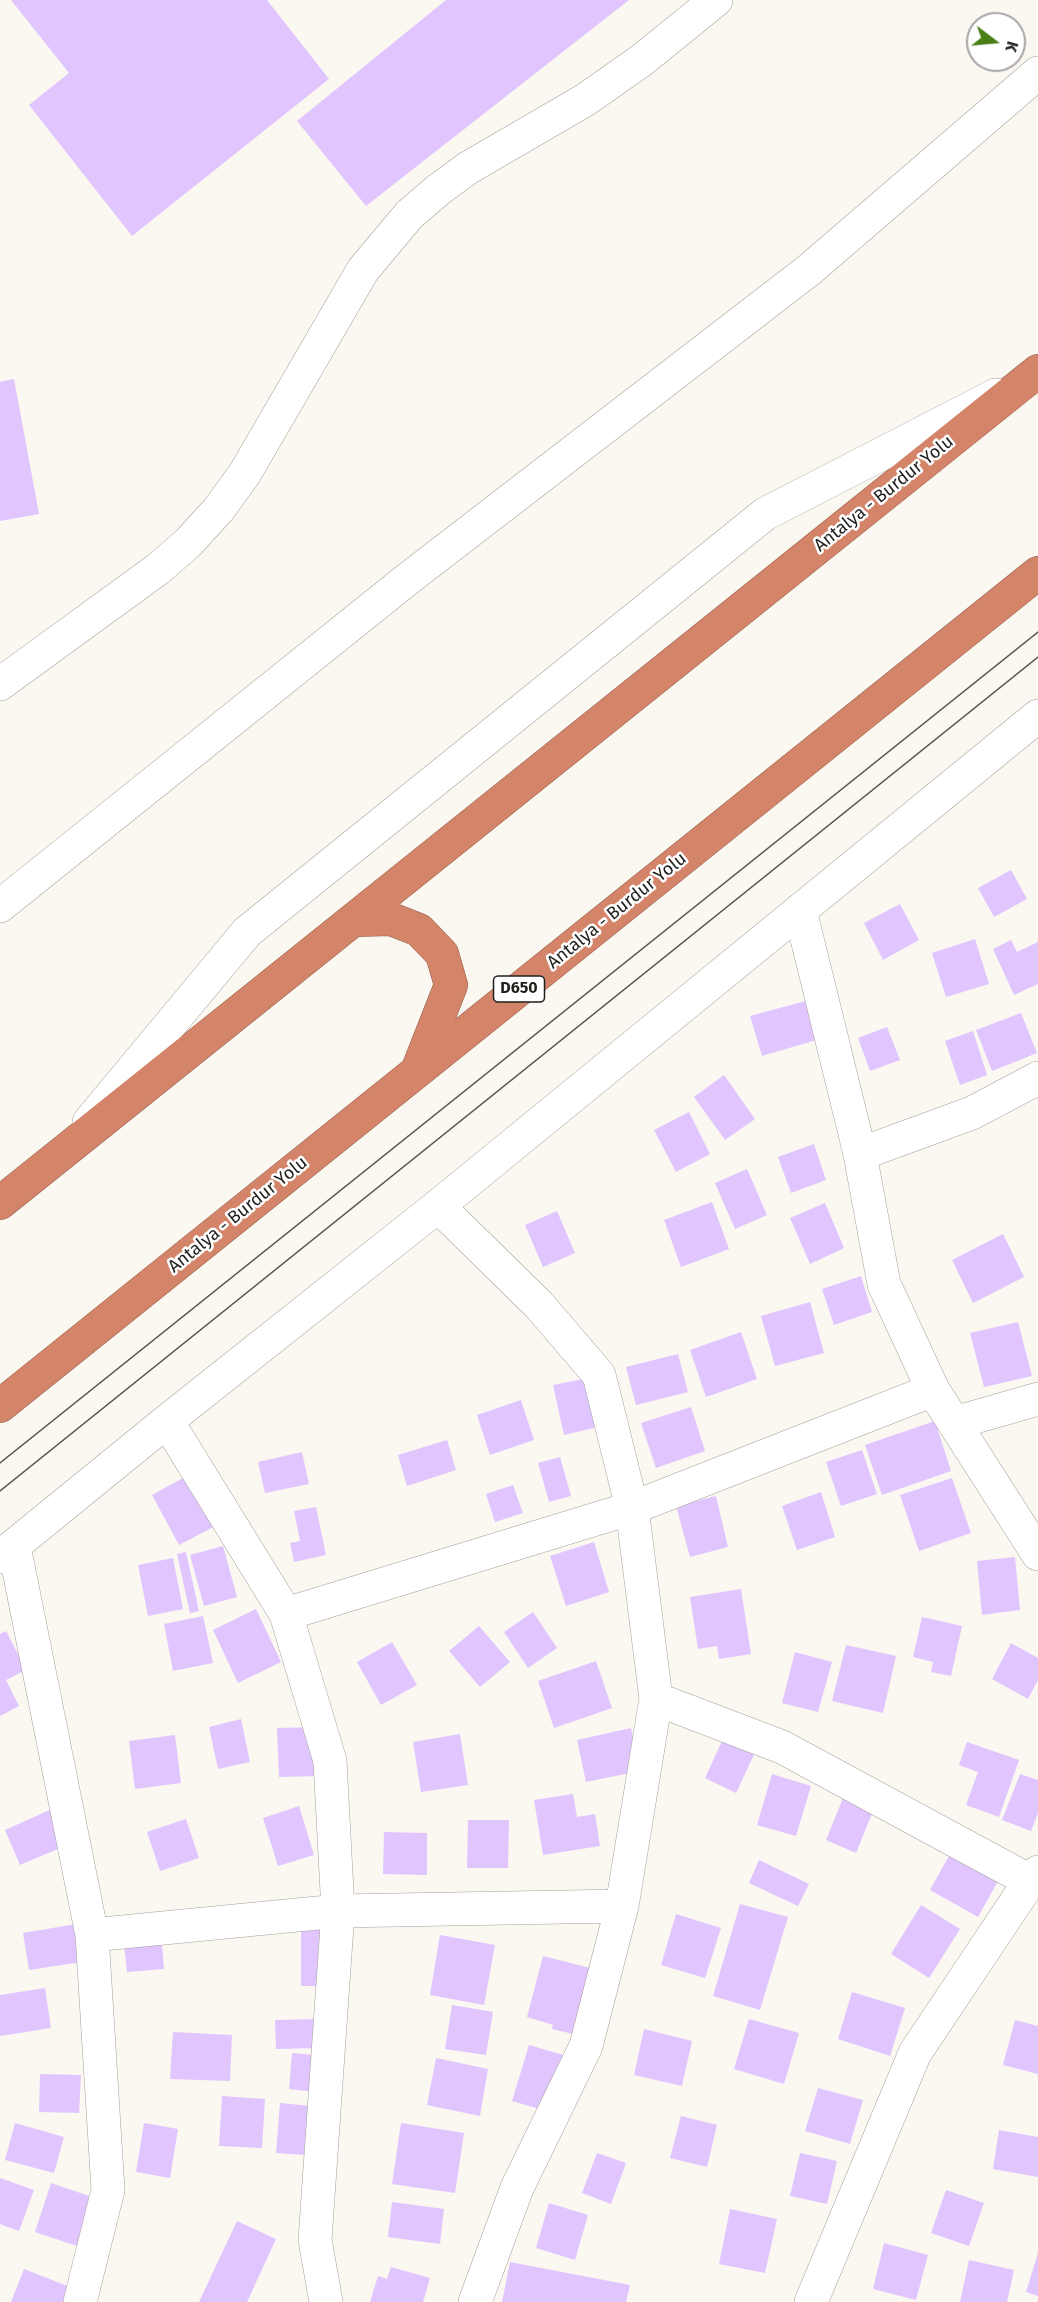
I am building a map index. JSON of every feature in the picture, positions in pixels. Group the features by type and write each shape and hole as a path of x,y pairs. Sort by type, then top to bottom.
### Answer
{"highway":[{"name":"Antalya - Burdur Yolu","path":"0,1203 1034,374"},
{"name":"Antalya - Burdur Yolu","path":"0,1406 1038,573"},
{"path":"354,920 391,919 419,930 442,954 451,985 417,1071"}],"street":[{"path":"0,684 158,569 188,543 219,509 245,473 363,270 385,241 410,215 438,189 468,168 585,100 642,60 716,0"},
{"path":"0,906 409,578 809,270 1038,73"},
{"path":"65,1151 247,932 765,514 1034,374"},
{"path":"80,2302 108,2190 92,1935 7,1552 167,1421 438,1206 1038,716"},
{"path":"800,910 860,1154 884,1284 933,1390 1038,1554"},
{"path":"860,1154 972,1113 1038,1078"},
{"path":"438,1206 539,1305 599,1375 632,1508 656,1699 622,1906 586,2046 517,2188 475,2302"},
{"path":"286,1614 632,1508 933,1390"},
{"path":"954,1423 1038,1399"},
{"path":"167,1421 286,1614 330,1761 338,1911 315,2241 326,2302"},
{"path":"656,1699 782,1747 1034,1876 915,2053 811,2302"},
{"path":"92,1935 338,1911 622,1906"}],"building":[{"path":"11,0 267,0 329,79 132,236 29,105 69,73"},
{"path":"446,0 629,0 366,206 297,121"},
{"path":"14,379 39,514 0,521 0,382"},
{"path":"1011,870 1027,899 994,917 978,888"},
{"path":"900,904 919,940 883,960 864,923"},
{"path":"975,939 989,984 946,997 932,953"},
{"path":"1011,940 1017,952 1038,942 1038,984 1014,995 993,949"},
{"path":"809,1000 820,1039 762,1056 750,1016"},
{"path":"1021,1013 1037,1053 992,1071 976,1030"},
{"path":"887,1027 900,1060 870,1071 858,1038"},
{"path":"973,1031 987,1075 960,1085 945,1041"},
{"path":"724,1075 755,1119 725,1140 694,1097"},
{"path":"689,1112 710,1154 676,1172 654,1130"},
{"path":"814,1144 826,1180 791,1193 778,1157"},
{"path":"747,1169 767,1215 735,1229 715,1183"},
{"path":"712,1202 729,1249 681,1267 664,1220"},
{"path":"825,1203 844,1248 810,1264 790,1218"},
{"path":"557,1211 575,1253 543,1267 525,1225"},
{"path":"1003,1234 1024,1277 973,1303 952,1260"},
{"path":"861,1276 872,1312 834,1325 822,1289"},
{"path":"810,1302 824,1353 775,1366 761,1316"},
{"path":"1018,1322 1032,1376 984,1387 970,1333"},
{"path":"741,1332 757,1379 706,1397 690,1350"},
{"path":"678,1354 688,1392 636,1405 626,1367"},
{"path":"588,1378 598,1427 564,1435 553,1385"},
{"path":"521,1400 534,1440 490,1455 477,1415"},
{"path":"691,1407 705,1451 656,1468 641,1423"},
{"path":"935,1421 951,1471 882,1495 865,1445"},
{"path":"447,1440 456,1470 407,1486 398,1455"},
{"path":"862,1450 877,1494 841,1506 826,1462"},
{"path":"302,1452 309,1484 265,1493 258,1462"},
{"path":"560,1457 571,1496 549,1502 538,1463"},
{"path":"192,1473 219,1524 179,1545 152,1495"},
{"path":"952,1478 971,1533 919,1551 900,1495"},
{"path":"513,1485 523,1513 495,1522 486,1494"},
{"path":"821,1492 835,1537 797,1550 782,1506"},
{"path":"716,1496 728,1547 690,1557 676,1506"},
{"path":"316,1507 326,1555 294,1562 290,1543 300,1541 294,1511"},
{"path":"594,1542 609,1592 566,1606 550,1556"},
{"path":"223,1546 237,1597 204,1606 190,1555"},
{"path":"186,1552 199,1611 190,1613 177,1554"},
{"path":"1015,1557 1020,1610 982,1615 977,1561"},
{"path":"173,1558 183,1609 148,1616 138,1565"},
{"path":"741,1589 751,1654 719,1659 717,1646 698,1649 690,1597"},
{"path":"256,1609 281,1662 238,1683 213,1630"},
{"path":"533,1612 557,1648 528,1668 504,1632"},
{"path":"203,1616 213,1663 173,1671 164,1624"},
{"path":"922,1617 962,1626 951,1676 931,1672 933,1662 913,1657"},
{"path":"479,1626 510,1662 480,1687 449,1651"},
{"path":"6,1631 26,1670 6,1680 19,1706 0,1716 0,1634"},
{"path":"392,1642 417,1685 381,1705 357,1662"},
{"path":"1011,1643 1038,1658 1038,1680 1028,1699 992,1679"},
{"path":"846,1645 896,1656 883,1713 832,1701"},
{"path":"795,1652 832,1662 818,1712 782,1703"},
{"path":"596,1661 612,1708 554,1728 538,1681"},
{"path":"241,1719 250,1762 218,1769 209,1727"},
{"path":"318,1727 319,1776 279,1777 277,1728"},
{"path":"631,1728 640,1771 586,1782 577,1740"},
{"path":"728,1728 760,1742 736,1793 705,1778"},
{"path":"460,1734 468,1785 421,1792 413,1742"},
{"path":"175,1735 181,1783 135,1789 129,1741"},
{"path":"967,1742 1019,1760 999,1817 966,1805 978,1772 959,1765"},
{"path":"772,1774 811,1786 796,1836 757,1825"},
{"path":"1020,1774 1038,1780 1038,1813 1031,1831 1002,1820"},
{"path":"573,1794 577,1817 595,1814 600,1846 543,1855 534,1800"},
{"path":"843,1798 873,1811 856,1853 826,1840"},
{"path":"299,1806 314,1855 278,1866 263,1818"},
{"path":"52,1809 67,1845 20,1865 5,1830"},
{"path":"186,1819 199,1858 160,1871 147,1832"},
{"path":"468,1820 509,1820 508,1868 467,1868"},
{"path":"384,1832 427,1833 427,1875 383,1874"},
{"path":"955,1845 1003,1872 978,1917 930,1890"},
{"path":"759,1860 809,1884 798,1906 749,1883"},
{"path":"740,1904 788,1917 760,2010 713,1996"},
{"path":"921,1905 960,1929 929,1978 891,1954"},
{"path":"676,1914 721,1928 705,1978 661,1965"},
{"path":"76,1924 82,1962 29,1970 23,1933"},
{"path":"301,1928 330,1928 331,1986 301,1986"},
{"path":"161,1931 164,1969 127,1972 123,1935"},
{"path":"440,1935 495,1945 484,2005 430,1995"},
{"path":"543,1956 590,1968 573,2034 552,2029 553,2025 527,2017"},
{"path":"45,1988 51,2028 0,2036 0,1995"},
{"path":"852,1992 905,2008 890,2056 838,2039"},
{"path":"452,2005 493,2012 486,2055 445,2049"},
{"path":"318,2019 319,2048 276,2049 275,2020"},
{"path":"749,2019 799,2033 784,2084 734,2069"},
{"path":"1015,2020 1038,2026 1038,2074 1003,2065"},
{"path":"644,2029 692,2041 682,2086 634,2075"},
{"path":"173,2032 232,2035 230,2081 170,2079"},
{"path":"529,2045 567,2056 550,2112 512,2101"},
{"path":"292,2053 327,2056 324,2093 289,2089"},
{"path":"436,2058 488,2069 480,2116 427,2105"},
{"path":"40,2074 81,2075 79,2113 39,2112"},
{"path":"818,2088 863,2100 850,2144 805,2131"},
{"path":"222,2096 265,2099 262,2148 219,2146"},
{"path":"280,2103 322,2107 318,2156 276,2153"},
{"path":"681,2116 717,2125 707,2167 670,2158"},
{"path":"15,2123 64,2137 54,2173 5,2160"},
{"path":"144,2123 178,2129 170,2178 136,2172"},
{"path":"401,2123 464,2133 455,2193 392,2184"},
{"path":"999,2130 1038,2137 1038,2177 993,2169"},
{"path":"597,2153 626,2163 611,2204 582,2193"},
{"path":"800,2153 837,2161 827,2204 790,2196"},
{"path":"0,2178 34,2190 19,2231 0,2224"},
{"path":"51,2183 101,2200 86,2249 35,2232"},
{"path":"946,2190 984,2203 969,2246 931,2233"},
{"path":"392,2202 444,2209 440,2244 388,2237"},
{"path":"549,2203 588,2215 575,2260 536,2248"},
{"path":"730,2209 777,2219 765,2273 719,2264"},
{"path":"237,2221 276,2239 247,2302 199,2302"},
{"path":"884,2243 928,2255 916,2300 873,2289"},
{"path":"1038,2253 1038,2296 1026,2292"},
{"path":"969,2260 1014,2270 1007,2302 960,2302"},
{"path":"510,2262 630,2285 626,2302 502,2302"},
{"path":"391,2267 430,2278 423,2302 370,2302 378,2276 387,2279"},
{"path":"24,2269 70,2287 65,2302 11,2302"}],"tram line":[{"path":"0,1463 1038,632"},
{"path":"0,1491 1038,657"}]}
